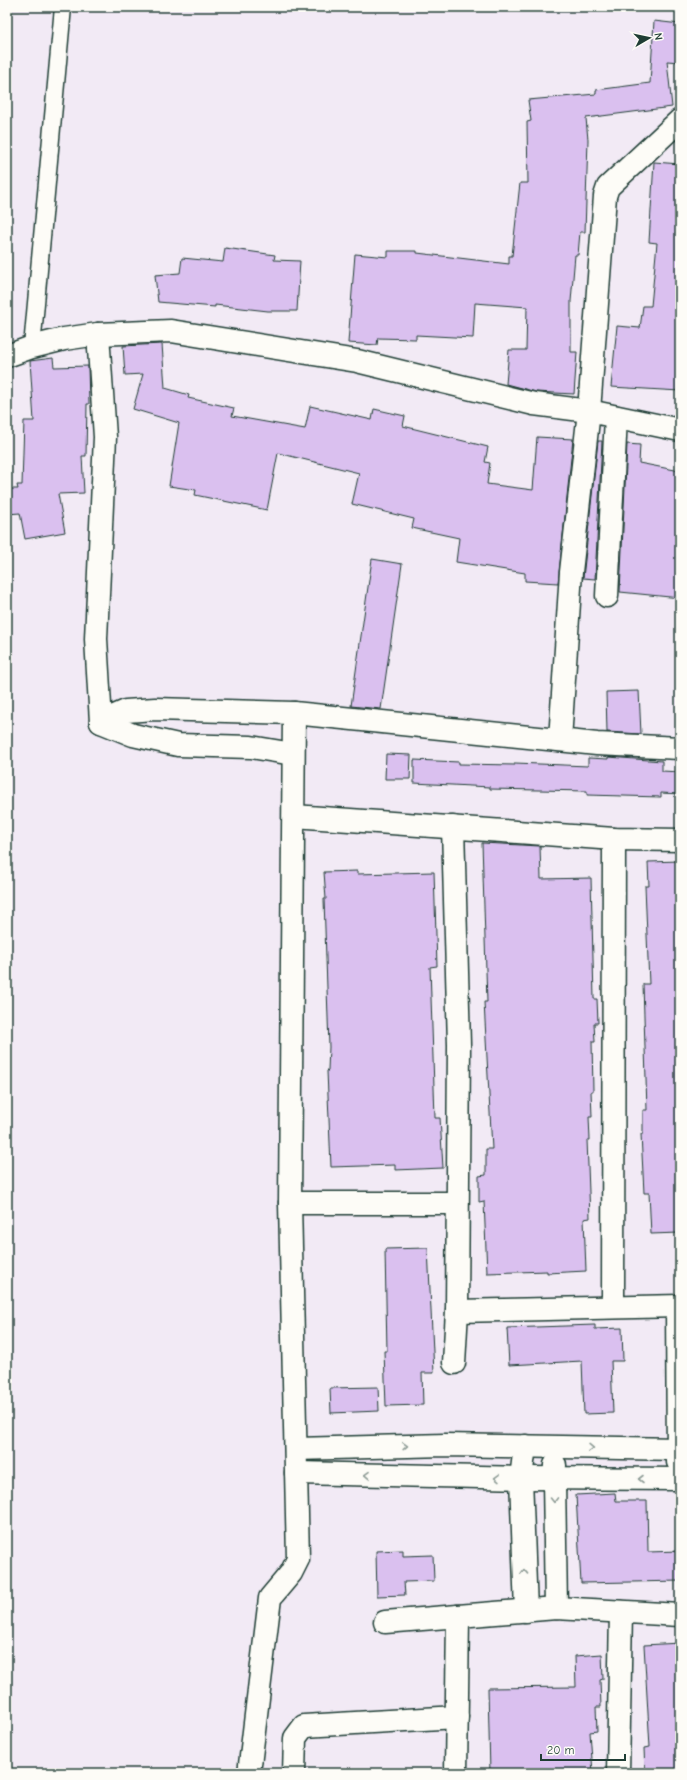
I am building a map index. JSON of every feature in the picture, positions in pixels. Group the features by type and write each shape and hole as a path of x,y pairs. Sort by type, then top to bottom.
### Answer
{"street":[{"path":"560,740 571,572 590,411 604,196 608,187 680,120"},
{"path":"7,356 32,347 98,334 179,332 356,361 534,404 590,411 680,430"},
{"path":"98,334 105,437 96,639 100,722"},
{"path":"607,596 616,417"},
{"path":"100,722 126,711 154,709 294,713 597,744 680,748"},
{"path":"249,1773 270,1598 291,1573 298,1559 290,1204 294,713"},
{"path":"100,722 133,735 178,745 251,747 294,754"},
{"path":"294,816 614,839 680,840"},
{"path":"453,827 459,1045 457,1312 454,1363"},
{"path":"613,1306 614,839"},
{"path":"290,1204 457,1203"},
{"path":"296,1473 554,1479 678,1479 679,1306 613,1306 457,1312"},
{"path":"296,1449 445,1445 679,1449"},
{"path":"525,1446 521,1478 526,1611"},
{"path":"556,1608 554,1479 557,1447"},
{"path":"385,1622 556,1608 680,1615"},
{"path":"618,1773 621,1612"},
{"path":"456,1773 458,1616"},
{"path":"294,1773 295,1738 304,1726 457,1717"}],"lane":[{"path":"32,347 63,7"}],"building":[{"path":"654,21 680,24 680,62 667,61 672,107 586,118 588,140 585,232 580,232 578,255 575,255 571,301 571,352 577,352 574,394 536,392 506,384 509,350 526,350 527,307 475,303 473,338 416,335 416,339 378,338 377,345 348,343 355,254 388,257 388,251 417,251 417,253 509,264 509,256 512,256 520,183 528,183 527,122 531,121 528,100 596,94 596,90 650,83"},
{"path":"654,162 680,164 680,391 611,387 617,326 640,328 643,306 651,306 657,243 649,242"},
{"path":"225,248 275,255 274,260 300,261 297,311 268,311 215,305 215,307 158,302 155,275 180,273 182,258 223,262"},
{"path":"162,344 165,388 189,395 188,398 234,408 232,416 305,429 310,406 372,420 374,409 405,416 403,426 488,447 485,462 490,463 487,484 533,490 537,437 573,439 558,583 525,581 525,573 456,562 459,538 412,528 414,519 352,504 359,473 278,453 267,510 195,495 196,490 169,486 179,423 133,409 143,374 125,375 123,346"},
{"path":"53,358 54,367 88,366 89,404 87,404 86,456 82,456 84,493 58,494 65,532 25,539 20,513 7,514 7,489 18,489 17,485 22,485 24,421 34,421 30,361"},
{"path":"598,441 602,441 595,579 583,578"},
{"path":"627,444 640,445 639,463 680,471 680,598 620,592"},
{"path":"372,559 402,564 381,709 351,706"},
{"path":"639,691 641,734 607,732 606,692"},
{"path":"386,754 411,755 410,779 385,779"},
{"path":"608,757 662,761 662,771 680,772 680,794 661,793 661,797 587,795 587,791 490,789 490,787 414,783 414,760 459,762 459,764 515,765 515,763 588,766 588,758 608,759"},
{"path":"482,843 540,846 541,879 591,878 594,999 597,999 598,1023 594,1023 595,1042 592,1042 592,1117 589,1117 590,1140 587,1140 590,1218 584,1219 586,1271 547,1273 547,1271 487,1273 484,1201 479,1202 479,1176 486,1175 486,1149 492,1149 484,1002 487,1002"},
{"path":"680,861 679,1233 651,1234 649,1193 644,1193 641,1134 643,1134 643,1110 647,1110 643,984 649,984 645,886 649,886 648,862"},
{"path":"357,871 357,874 434,872 437,966 430,967 435,1118 440,1118 443,1168 395,1170 395,1165 331,1167 327,1071 329,1047 324,899 326,899 324,872"},
{"path":"428,1248 434,1373 422,1373 423,1405 386,1406 384,1351 387,1351 385,1249"},
{"path":"595,1325 595,1329 622,1328 623,1361 611,1361 613,1413 584,1414 582,1361 509,1365 507,1328"},
{"path":"378,1387 379,1411 331,1413 330,1388"},
{"path":"615,1493 616,1501 647,1501 648,1552 680,1551 680,1581 581,1583 576,1495"},
{"path":"403,1550 403,1556 433,1555 434,1581 404,1582 405,1595 377,1596 376,1551"},
{"path":"680,1643 680,1773 645,1773 644,1748 650,1747 644,1645"},
{"path":"602,1654 603,1679 600,1680 601,1707 596,1707 597,1731 590,1732 593,1773 490,1773 488,1688 576,1687 575,1656"}]}
